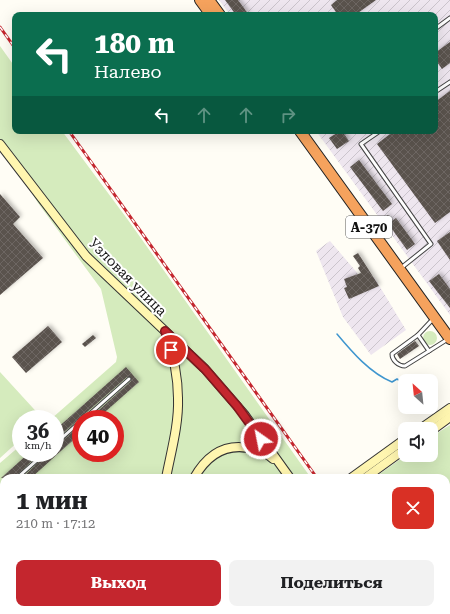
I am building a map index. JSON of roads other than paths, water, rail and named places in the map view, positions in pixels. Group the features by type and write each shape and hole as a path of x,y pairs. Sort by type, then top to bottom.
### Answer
{"highway":[{"path":"200,0 209,12"},
{"path":"209,0 218,12"},
{"name":"А-370","path":"302,134 436,321 450,336"}],"street":[{"name":"Узловая улица","path":"0,144 86,256 205,369 244,414 288,474"},
{"path":"165,331 171,350 178,398 176,427 167,474"},
{"path":"430,422 450,408"},
{"path":"438,426 450,418"},
{"path":"196,474 202,464 215,453 230,448 249,448 259,446 261,443 260,435"},
{"path":"365,474 398,446"},
{"path":"249,448 268,454 287,474"},
{"path":"366,474 398,453"}],"lane":[{"path":"438,27 450,18"},
{"path":"438,90 450,82"},
{"path":"376,134 361,144 431,244 399,269"},
{"path":"436,321 392,354 392,357 399,365 404,366 430,351 450,336"},
{"path":"418,335 430,351"},
{"path":"94,410 129,378"},
{"path":"64,436 72,429"},
{"path":"21,474 35,462"}],"waterway":[{"path":"337,334 355,355 369,368 392,382 398,380"}],"railway":[{"path":"0,27 12,44"},
{"path":"71,134 314,474"}]}
